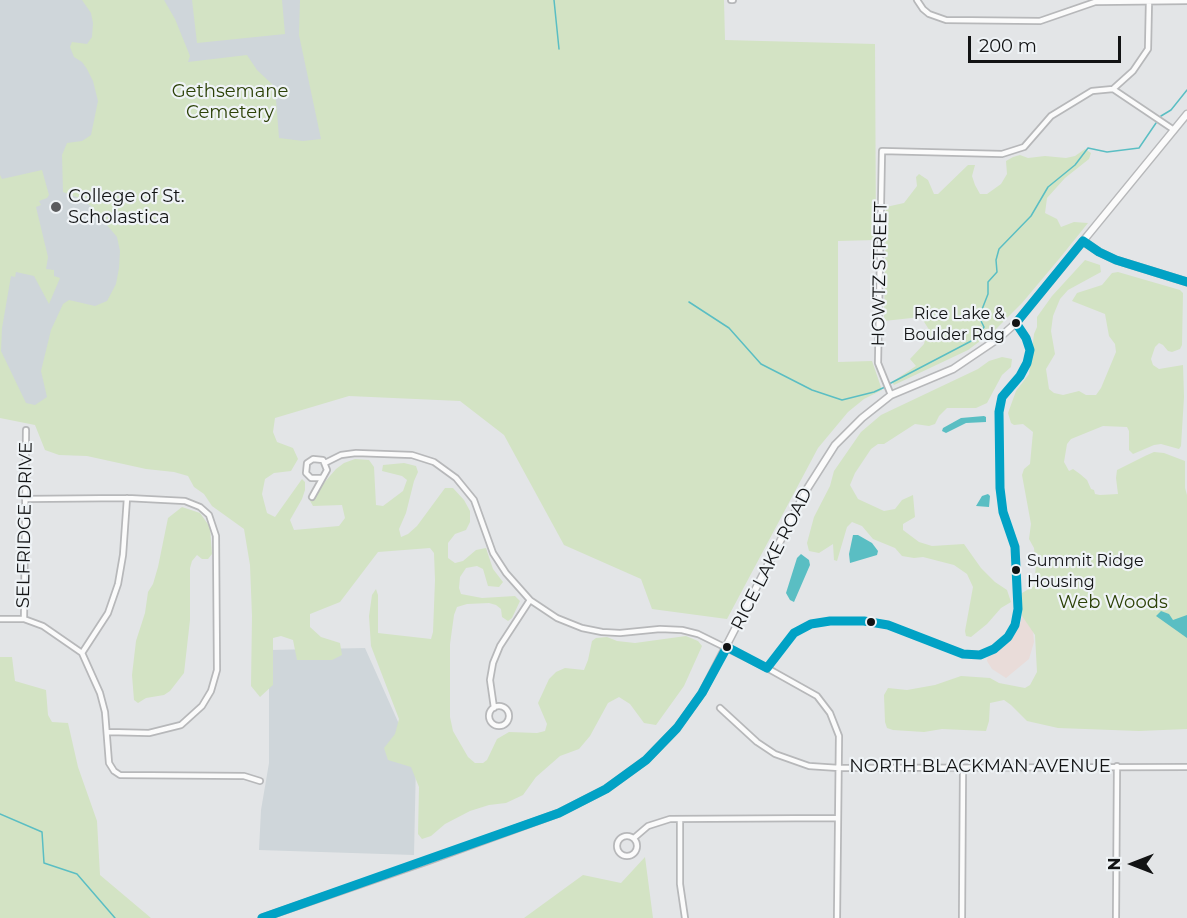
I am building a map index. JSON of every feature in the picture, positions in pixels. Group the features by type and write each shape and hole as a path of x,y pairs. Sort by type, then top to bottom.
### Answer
{"main road":[{"name":"RICE LAKE ROAD","path":"262,918 559,813 606,789 646,760 677,728 702,693 807,489 835,445 862,418 891,395 953,369 999,338 1016,323 1187,114"},
{"path":"1083,241 1116,260 1187,282"}],"street":[{"path":"917,0 929,14 946,20 1028,21 1040,21 1095,2 1186,1"},
{"path":"1149,1 1149,37 1145,55 1134,71 1113,89 1174,130"},
{"name":"HOWTZ STREET","path":"891,395 878,363 882,151 1002,154 1024,147 1051,116 1092,91 1113,89"},
{"name":"SELFRIDGE DRIVE","path":"24,619 26,430"},
{"path":"325,463 341,455 395,453 412,455 441,467 464,486 474,500 493,553 506,573 530,600 556,618 582,628 620,633 660,629 682,630 698,634 727,647 817,696 835,722 839,736 837,918"},
{"path":"321,478 311,478 306,473 306,466 310,460 316,458 325,463"},
{"path":"312,497 326,473 325,463"},
{"path":"82,653 108,613 118,584 123,555 127,498"},
{"path":"25,499 127,498 185,501 200,507 209,515 216,536 218,670 211,691 201,706 181,725 149,733 108,732"},
{"path":"494,708 500,706 506,709 508,715 505,724 499,726 491,722 489,716 494,708 490,680 493,663 500,646 530,600"},
{"path":"0,619 24,619 43,626 82,653 99,693 108,732 109,763 114,771 120,774 244,776 260,781"},
{"name":"NORTH BLACKMAN AVENUE","path":"720,708 757,742 775,754 809,766 839,768 1187,767"},
{"path":"1116,918 1117,766"},
{"path":"962,918 963,768"},
{"path":"633,838 648,826 660,821 680,819 838,818"},
{"path":"680,819 680,884 686,918"},
{"path":"627,836 633,838 637,847 634,852 626,856 620,853 617,847 618,840 627,836"}],"shaded area":[{"name":"College of St. Scholastica","path":"0,0 565,0 565,157 107,202 175,419 0,418"},
{"path":"1022,616 1033,630 1034,642 1029,659 1006,678 992,669 987,661 988,655 1007,643 1020,625"},
{"path":"365,648 416,762 414,855 259,850 261,810 269,763 269,650"}],"green space":[{"name":"Gethsemane Cemetery","path":"82,0 164,0 175,19 190,56 188,62 247,55 257,70 275,87 279,138 303,141 321,139 299,35 300,0 724,0 725,40 875,44 876,240 838,241 838,362 872,361 882,390 864,399 848,412 818,448 727,619 652,609 641,579 564,545 504,435 460,401 349,396 275,418 273,432 277,442 293,448 298,459 291,471 274,473 265,479 262,494 267,513 275,517 302,479 305,482 302,499 290,520 294,530 339,526 345,518 342,505 313,506 309,499 336,469 355,459 369,460 374,467 376,505 383,506 403,491 407,480 402,476 382,471 383,465 404,463 416,466 418,472 399,529 401,537 417,526 445,488 453,488 464,500 470,511 470,522 466,530 455,534 448,543 448,558 455,563 463,561 476,550 486,548 493,569 503,582 499,587 488,586 483,569 477,566 466,568 460,577 461,594 482,598 515,596 520,601 512,618 508,621 502,617 501,609 489,603 457,607 454,615 450,644 450,717 453,731 468,757 475,763 483,763 487,760 497,739 509,732 545,731 547,724 538,703 549,679 556,672 565,668 584,670 592,641 596,638 607,637 617,641 635,643 686,636 698,641 702,646 684,686 656,725 644,723 630,704 619,697 608,703 590,736 579,749 560,756 536,777 523,795 506,803 470,811 445,824 431,836 422,839 418,834 419,787 411,767 388,760 384,748 395,734 399,719 371,646 369,616 372,595 376,589 378,633 431,639 435,580 434,553 430,548 378,552 340,602 310,614 310,627 321,637 340,643 342,655 332,660 297,660 293,640 281,636 273,638 273,685 260,697 251,686 250,565 244,529 212,506 204,494 194,487 188,476 87,456 59,455 45,450 35,425 0,418 0,175 2,179 42,170 49,195 39,201 41,205 36,207 48,257 46,269 54,270 54,276 60,278 49,304 34,276 16,272 15,277 11,276 2,328 1,351 26,403 35,405 47,397 41,371 51,330 63,304 69,300 95,306 107,301 116,284 120,251 117,237 91,206 63,192 62,155 67,143 82,141 91,135 98,101 87,69 74,57 70,47 72,42 87,44 92,37 91,13"},
{"path":"192,0 282,0 285,34 197,43"},
{"path":"1085,149 1091,153 1089,159 1065,178 1047,198 1045,213 1057,219 1061,227 1074,222 1088,223 1059,259 1022,303 995,330 968,350 894,385 892,382 916,366 910,359 924,344 928,328 921,317 884,321 886,207 904,203 917,186 916,177 919,174 928,180 934,194 938,194 968,165 975,165 972,176 975,185 980,194 987,194 1001,184 1007,174 1006,161 1013,157 1020,155 1028,158 1045,156 1066,158 1075,156"},
{"name":"Web Woods","path":"1085,260 1100,265 1101,272 1068,290 1060,299 1053,316 1051,331 1055,354 1046,369 1049,389 1054,393 1063,395 1079,391 1086,395 1096,395 1116,352 1115,344 1109,336 1105,314 1072,301 1077,293 1102,285 1112,273 1118,272 1180,290 1183,293 1182,345 1180,349 1172,352 1159,343 1151,359 1153,365 1159,369 1183,365 1184,397 1179,449 1161,444 1133,454 1129,450 1127,427 1103,426 1071,439 1067,444 1064,462 1069,471 1073,469 1080,474 1087,480 1095,494 1100,495 1118,494 1117,470 1154,452 1164,453 1185,461 1187,729 1139,731 1058,728 1027,721 1004,700 990,703 986,731 942,729 924,732 887,728 884,695 888,688 907,690 935,685 961,676 990,678 999,683 1025,688 1030,685 1037,672 1035,635 1022,616 1022,593 1034,586 1036,565 1034,548 1029,539 1031,524 1022,475 1024,469 1030,464 1033,432 1023,424 1011,423 1008,413 1016,391 1029,374 1037,317 1052,296"},
{"path":"1002,357 1012,359 1011,367 1002,375 987,403 976,408 947,408 935,424 929,426 915,424 884,444 878,444 871,449 850,485 858,499 884,511 895,509 902,500 913,495 915,517 903,524 903,530 919,542 932,546 964,544 981,568 1007,590 1011,602 1001,608 971,637 966,636 965,631 973,587 967,574 954,565 923,557 902,556 895,548 873,539 862,526 852,522 847,527 837,561 834,560 833,544 819,553 809,551 807,543 814,517 830,486 834,471 861,432 881,415 978,369 989,361"},
{"path":"182,507 200,513 210,527 212,554 208,559 202,559 197,555 190,568 190,620 184,673 164,695 146,698 138,703 134,700 132,675 136,641 145,613 148,592 158,567 168,518"},
{"path":"0,657 12,657 15,681 46,690 48,715 52,722 68,723 78,767 97,821 100,875 151,918 0,918"},
{"path":"645,857 653,918 524,918 583,875 621,883"}],"water":[{"path":"984,416 986,422 966,423 946,433 942,431 943,428 961,418"},
{"path":"988,494 990,496 989,507 976,506 982,496"},
{"path":"853,535 858,535 872,543 878,551 877,555 850,563 849,554"},
{"path":"801,554 809,560 810,565 794,602 786,593 797,558"},
{"path":"1161,611 1169,614 1173,620 1187,615 1187,638 1156,616"}],"waterway":[{"path":"554,0 559,49"},
{"path":"1161,116 1171,110 1187,90"},
{"path":"889,384 977,338 984,327 979,317 988,294 988,282 997,272 996,260 999,249 1031,216 1048,187 1075,165 1088,148 1107,152 1139,148 1156,123"},
{"path":"689,302 729,328 761,364 812,390 842,400 885,387"},
{"path":"0,814 42,832 44,863 77,874 115,918"}],"transit line":[{"path":"262,918 559,813 606,789 646,760 677,728 702,693 727,647 767,668 794,633 811,624 830,621 864,621 888,625 963,654 980,655 994,649 1008,637 1015,625 1018,609 1015,547 1003,512 1000,488 999,412 1002,397 1020,376 1027,363 1030,350 1026,338 1016,323 1083,241 1116,260 1187,282"}],"place":[{"name":"College of St. Scholastica","path":"56,207"},
{"name":"Rice Lake & Boulder Rdg","path":"1016,323"},
{"name":"Summit Ridge Housing","path":"1016,570"}]}
